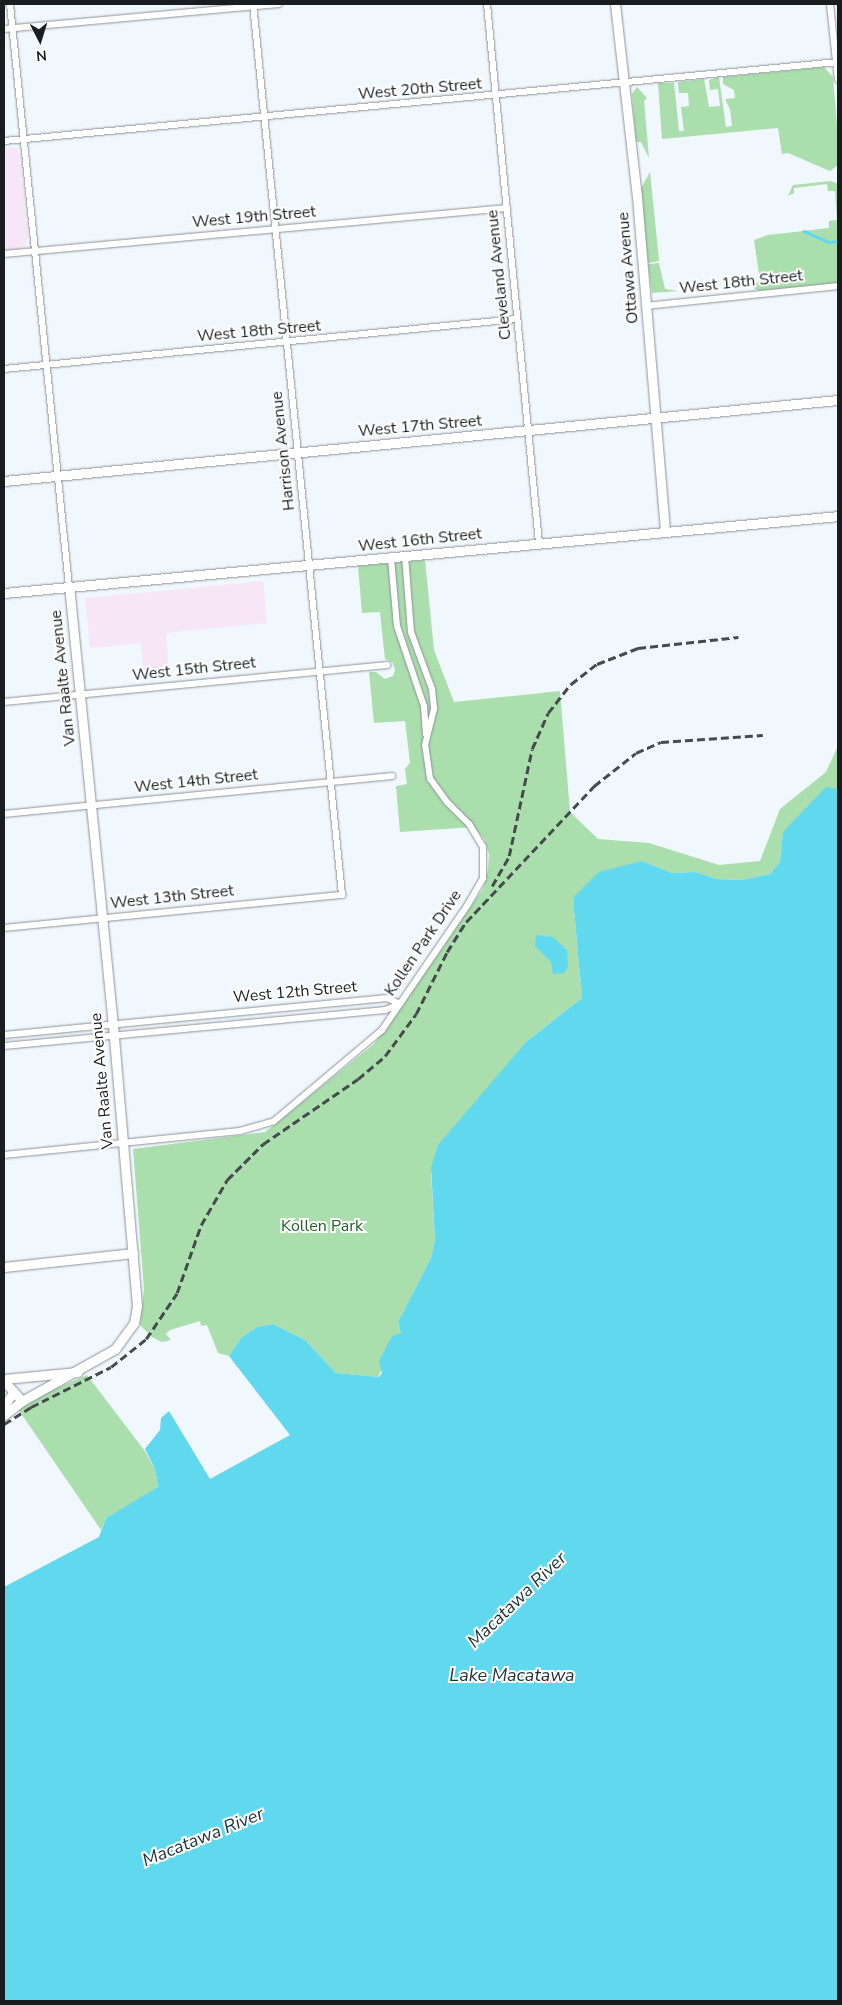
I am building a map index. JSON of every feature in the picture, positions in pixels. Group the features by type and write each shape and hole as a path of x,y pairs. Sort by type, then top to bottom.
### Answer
{"street":[{"name":"Van Raalte Avenue","path":"10,4 113,1023 137,1306 134,1322 119,1345 78,1372"},
{"path":"4,29 280,4"},
{"name":"Cleveland Avenue","path":"487,4 539,543"},
{"name":"Ottawa Avenue","path":"615,4 625,84 665,531"},
{"path":"830,4 838,62 838,80"},
{"name":"Harrison Avenue","path":"254,5 342,895"},
{"name":"West 20th Street","path":"4,141 625,84 838,62"},
{"name":"West 19th Street","path":"4,254 507,208"},
{"name":"West 18th Street","path":"646,306 838,286"},
{"name":"West 18th Street","path":"4,369 517,319"},
{"name":"West 17th Street","path":"4,481 838,400"},
{"name":"West 16th Street","path":"4,593 838,516"},
{"name":"Kollen Park Drive","path":"404,556 411,632 433,699 433,721 426,735"},
{"name":"Kollen Park Drive","path":"123,1143 262,1127 274,1121 364,1048 382,1030 467,906 483,878 485,864 483,847 469,824 447,802 430,779 426,761 426,735 420,691 399,635 391,558"},
{"name":"West 15th Street","path":"4,702 387,665"},
{"name":"West 14th Street","path":"4,814 392,776"},
{"name":"West 13th Street","path":"4,928 342,895"},
{"name":"West 12th Street","path":"4,1035 387,998 400,1004"},
{"name":"West 12th Street","path":"4,1046 385,1010 400,1004"},
{"path":"4,1155 123,1143"},
{"path":"4,1267 133,1253"},
{"path":"22,1401 13,1393 4,1380 78,1372"},
{"path":"4,1415 22,1401 78,1372"},
{"path":"4,1405 13,1393"}],"shaded area":[{"path":"4,148 17,148 21,160 28,236 25,248 4,251"},
{"path":"263,581 267,623 166,633 169,674 144,676 141,643 90,648 85,598"}],"green space":[{"path":"824,67 833,77 838,137 838,165 830,171 788,153 782,154 778,128 662,139 658,83 674,83 679,131 684,131 681,107 689,106 688,93 679,93 678,82 704,79 709,107 720,106 718,89 710,90 709,80 719,77 726,127 732,126 730,109 725,99 735,98 734,90 723,84 723,77"},
{"path":"637,87 647,98 644,101 649,158 641,142 636,142 632,94"},
{"path":"650,172 659,261 648,263 641,188"},
{"path":"831,181 838,184 838,283 759,291 752,287 760,280 754,240 768,235 829,228 829,221 837,220 835,191 828,191 827,184 794,188 794,193 788,196 793,185"},
{"path":"659,263 665,289 678,291 652,293 648,264"},
{"name":"Kollen Park","path":"425,560 434,650 454,702 560,691 570,812 598,839 649,843 719,865 760,861 780,809 826,772 838,746 838,789 783,832 780,862 770,874 742,880 716,879 696,872 672,873 642,861 573,898 582,998 528,1040 431,1173 435,1240 431,1258 398,1322 401,1333 378,1377 336,1373 305,1340 273,1324 257,1327 241,1338 229,1356 218,1353 207,1325 201,1326 200,1321 170,1330 166,1334 171,1340 162,1342 152,1337 140,1325 144,1289 133,1149 265,1132 374,1044 483,889 488,870 489,854 484,839 474,827 400,832 396,786 407,784 405,769 410,763 405,721 374,723 369,672 376,672 385,679 393,676 395,670 393,663 385,659 380,612 362,613 358,566"},
{"path":"87,1375 144,1450 155,1469 158,1488 106,1518 101,1530 18,1409 34,1398"}],"water":[{"name":"Lake Macatawa","path":"826,787 838,789 838,2001 4,2001 4,1587 99,1537 106,1518 158,1487 155,1469 145,1449 160,1430 161,1418 169,1411 210,1479 290,1435 229,1356 241,1338 257,1327 273,1324 305,1340 336,1373 379,1377 382,1373 379,1361 392,1336 401,1333 398,1322 431,1258 435,1240 431,1167 438,1145 527,1041 582,998 573,898 599,872 642,861 672,873 696,872 716,879 742,880 770,874 780,862 783,832"},
{"path":"536,935 553,937 567,950 568,966 564,973 553,974 551,962 535,946"}],"waterway":[{"path":"804,231 829,242 838,241"}],"railway":[{"path":"492,886 509,856 532,749 548,713 571,684 597,664 638,648 738,637"},
{"path":"4,1424 31,1407 111,1367 146,1339 177,1293 201,1225 227,1180 263,1144 358,1079 385,1056 416,1014 447,952 466,922 594,786 636,753 661,742 763,735"}],"water label":[{"name":"Macatawa River","path":"517,1600"},
{"name":"Macatawa River","path":"203,1837"}]}
